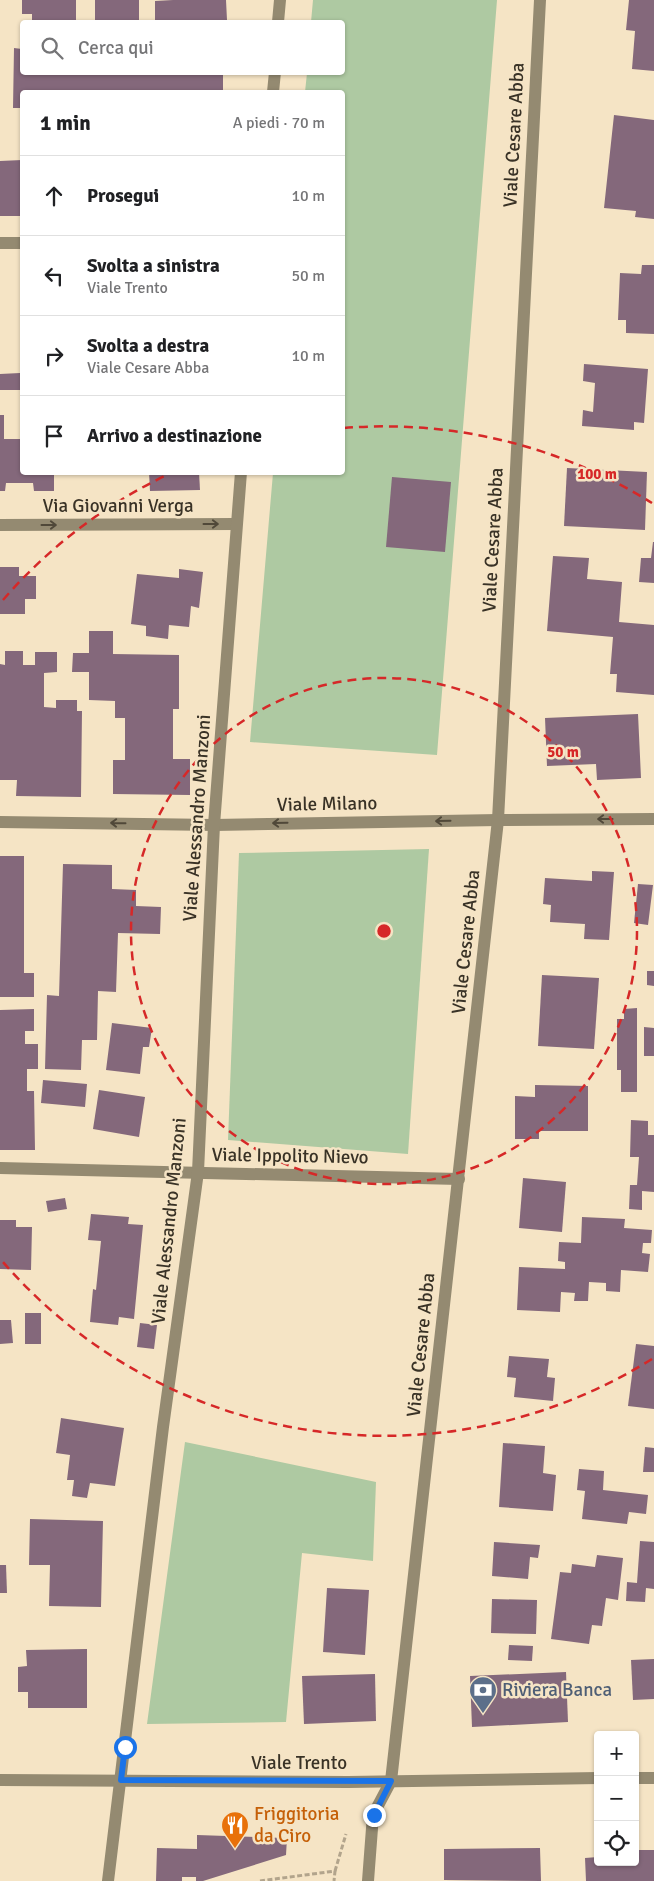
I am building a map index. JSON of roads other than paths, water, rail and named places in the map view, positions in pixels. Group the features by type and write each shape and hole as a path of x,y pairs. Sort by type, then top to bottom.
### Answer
{"street":[{"path":"278,20 280,0"},
{"name":"Viale Cesare Abba","path":"368,1881 374,1815 391,1781 498,820 540,0"},
{"path":"273,90 275,75"},
{"path":"0,243 20,243"},
{"name":"Viale Alessandro Manzoni","path":"108,1881 163,1427 198,1172 214,824 241,475"},
{"name":"Via Giovanni Verga","path":"0,525 236,524"},
{"name":"Viale Milano","path":"0,822 214,824 654,819"},
{"name":"Viale Ippolito Nievo","path":"0,1168 459,1179"},
{"name":"Viale Trento","path":"0,1780 391,1781 594,1778"},
{"path":"639,1778 654,1778"}],"place":[{"name":"Riviera Banca","path":"483,1714"},
{"name":"Friggitoria da Ciro","path":"235,1849"}]}
